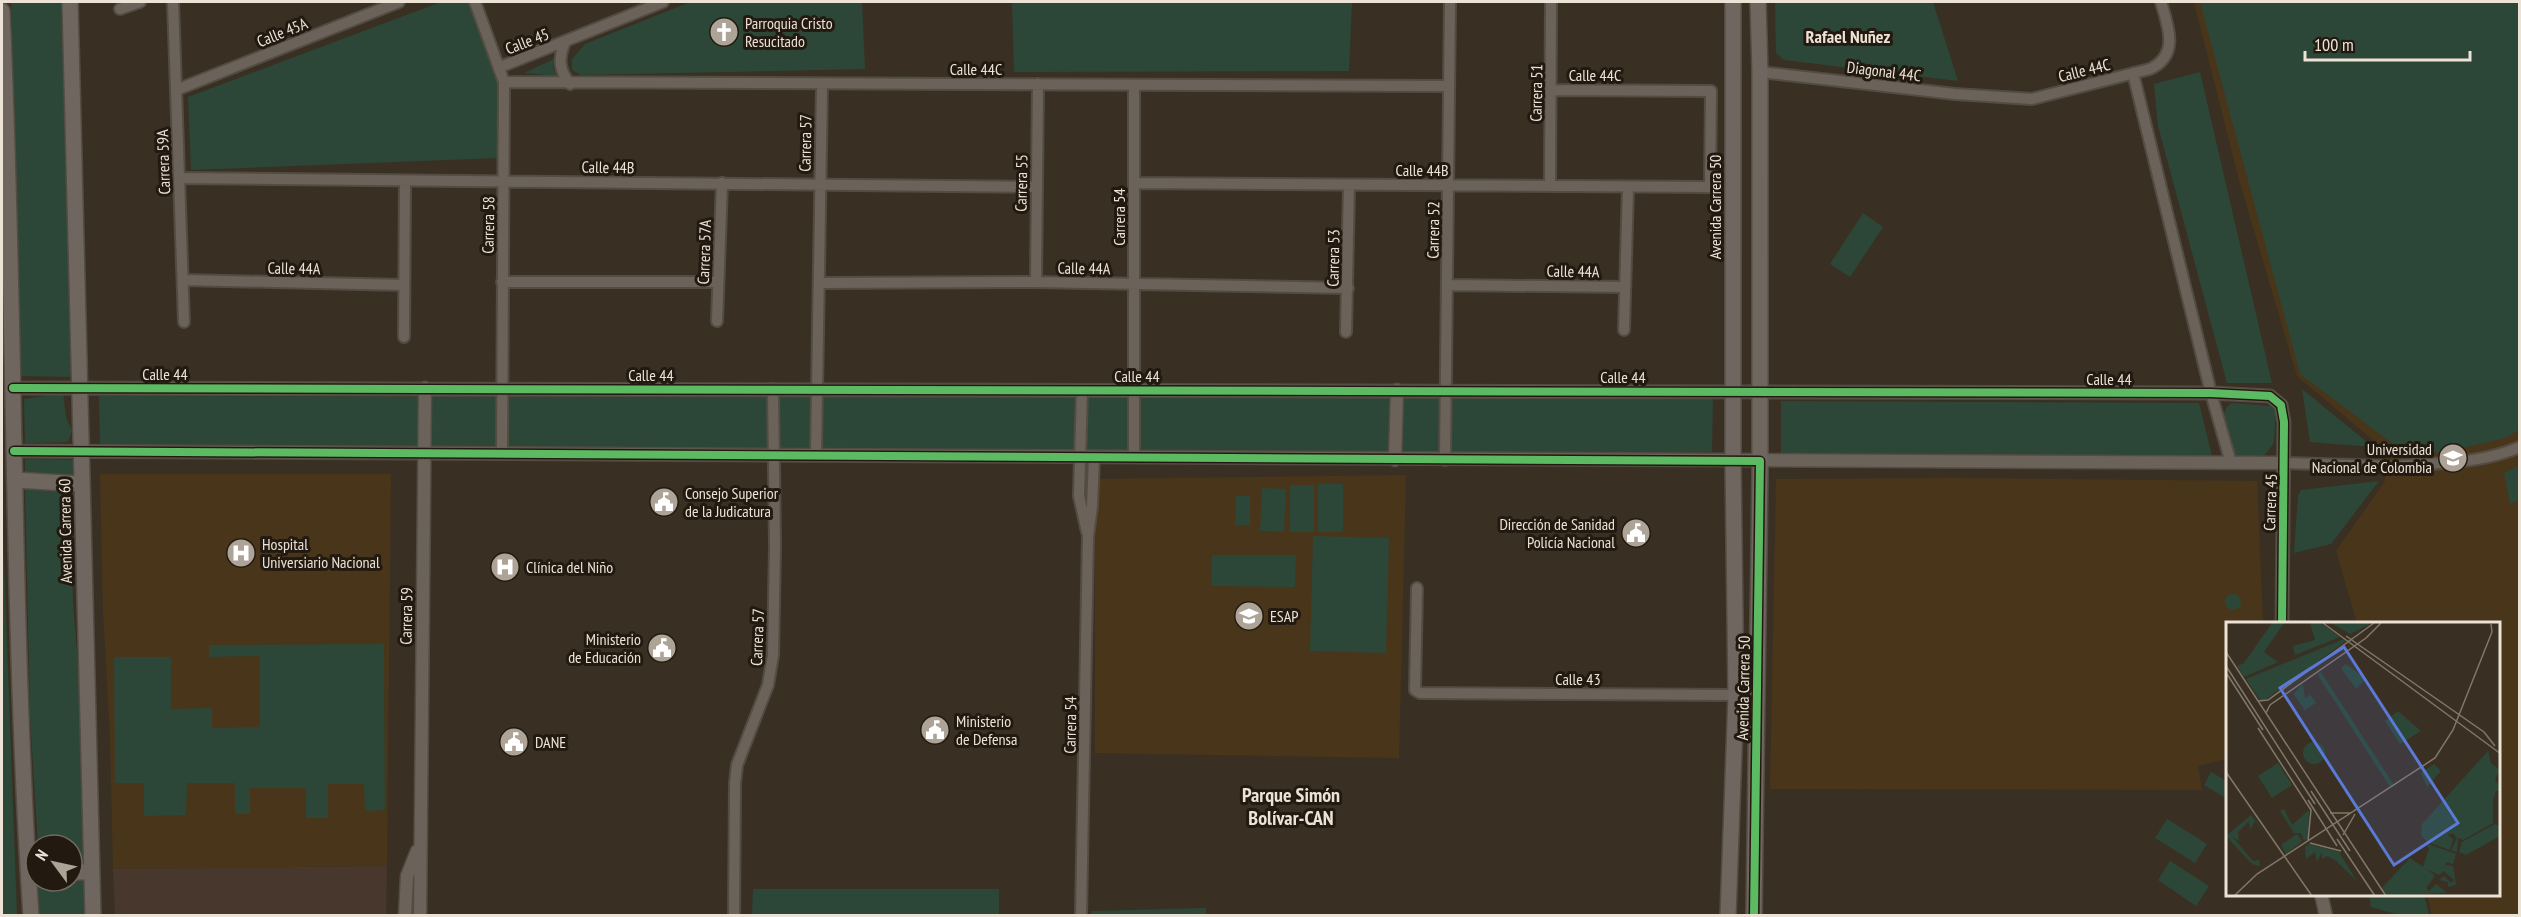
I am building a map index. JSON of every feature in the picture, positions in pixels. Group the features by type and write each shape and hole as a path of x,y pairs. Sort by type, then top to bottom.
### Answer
{"main road":[{"name":"Avenida Carrera 60","path":"70,2 93,915"},
{"name":"Avenida Carrera 50","path":"1728,915 1736,696 1733,461 1733,2"},
{"name":"Avenida Carrera 50","path":"1754,915 1760,461 1758,2"},
{"path":"2,11 7,126 15,480 30,833"},
{"path":"15,480 82,484"},
{"path":"84,872 91,872"},
{"path":"31,915 32,893"}],"street":[{"path":"120,9 140,2"},
{"name":"Carrera 59A","path":"172,2 184,322"},
{"name":"Calle 45A","path":"176,90 370,7 399,2"},
{"name":"Carrera 58","path":"475,2 504,82 502,454"},
{"name":"Calle 45","path":"500,67 663,2"},
{"name":"Carrera 52","path":"1445,460 1450,2"},
{"name":"Carrera 51","path":"1550,186 1551,2"},
{"name":"Calle 44C","path":"2005,98 2032,99 2155,66 2166,56 2170,40 2161,2"},
{"name":"Calle 45","path":"565,42 560,53 560,64 563,75 570,84"},
{"name":"Diagonal 44C","path":"1760,72 2005,98"},
{"path":"2133,73 2211,393 2231,463"},
{"name":"Calle 44C","path":"504,82 1449,86"},
{"name":"Carrera 57","path":"816,455 822,84"},
{"name":"Carrera 55","path":"1036,282 1038,84"},
{"name":"Carrera 54","path":"1134,85 1134,457"},
{"name":"Calle 44C","path":"1552,90 1711,91"},
{"name":"Avenida Carrera 50","path":"1710,187 1711,91"},
{"name":"Calle 44B","path":"179,178 1036,187"},
{"path":"404,337 405,181"},
{"name":"Carrera 57A","path":"717,321 722,183"},
{"name":"Calle 44B","path":"1134,183 1710,187"},
{"name":"Carrera 53","path":"1346,332 1349,185"},
{"path":"1624,330 1628,187"},
{"name":"Calle 44A","path":"183,280 404,285"},
{"path":"502,282 718,282"},
{"name":"Calle 44A","path":"819,283 1036,282 1348,288"},
{"name":"Calle 44A","path":"1448,285 1625,287"},
{"name":"Calle 44","path":"13,388 1447,390 2262,395"},
{"name":"Carrera 59","path":"420,915 425,388"},
{"name":"Carrera 57","path":"734,915 737,765 768,685 773,656 773,389"},
{"name":"Carrera 54","path":"1082,390 1079,496 1088,536"},
{"path":"1395,460 1397,390"},
{"name":"Carrera 45","path":"2262,395 2270,396 2281,405 2284,422 2282,622"},
{"path":"14,451 2285,463 2390,466 2473,460 2492,457 2520,447"},
{"name":"Carrera 54","path":"1081,915 1088,536 1094,457"},
{"name":"Calle 43","path":"1416,588 1415,690 1420,693 1736,696"},
{"name":"Carrera 59","path":"405,915 407,876 419,844"},
{"path":"2321,896 2326,915"}],"shaded area":[{"name":"Universidad Nacional de Colombia","path":"2194,2 2519,2 2519,915 2432,915 2427,896 2500,896 2500,622 2357,622 2336,551 2385,481 2386,451 2297,376 2239,180"},
{"path":"100,474 391,474 387,866 113,869"},
{"name":"ESAP","path":"1406,475 1399,758 1095,753 1095,479"},
{"path":"1776,479 2257,481 2263,622 2226,622 2226,759 2198,766 2202,790 1770,789"},
{"path":"387,866 386,915 115,915 113,869"}],"green space":[{"path":"11,2 61,2 75,377 20,376"},
{"path":"441,2 468,2 500,82 499,158 191,170 188,97"},
{"path":"690,2 862,2 865,69 581,75 572,70 572,59 585,44"},
{"path":"1012,2 1352,2 1349,71 1014,72"},
{"path":"1775,2 1933,2 1958,81 1784,60 1776,53"},
{"name":"Universidad Nacional de Colombia","path":"2200,2 2519,2 2519,430 2505,438 2445,452 2405,453 2300,374"},
{"path":"554,59 553,68 557,76 524,73"},
{"path":"2200,72 2272,383 2227,383 2158,126 2154,84"},
{"path":"1863,213 1883,227 1850,277 1830,264"},
{"path":"2302,389 2373,447 2310,442"},
{"path":"63,393 66,417 72,431 68,442 25,443 24,399"},
{"path":"99,396 1713,398 1712,452 1167,452 100,445"},
{"path":"1781,401 2199,403 2212,456 1781,456"},
{"path":"2232,403 2270,406 2276,411 2274,443 2265,455 2235,459 2224,421 2224,413"},
{"path":"25,459 73,460 73,475 25,474"},
{"path":"2519,465 2519,500 2510,504 2504,473"},
{"path":"2379,481 2331,544 2294,553 2298,496 2301,490"},
{"path":"1318,484 1343,484 1343,532 1318,532"},
{"path":"1290,485 1314,485 1314,532 1290,532"},
{"path":"25,486 70,486 73,603 82,715 85,861 84,862 84,833 37,833 30,716"},
{"path":"1262,488 1286,489 1284,532 1260,531"},
{"path":"1236,496 1250,496 1250,525 1235,525"},
{"path":"2,508 17,915 17,916 2,915"},
{"path":"1313,536 1389,538 1386,653 1310,651"},
{"path":"1212,555 1296,555 1295,587 1211,586"},
{"path":"2233,594 2241,602 2233,610 2225,602"},
{"path":"384,644 385,810 365,811 364,784 328,784 328,818 306,818 306,788 250,788 250,814 235,814 235,783 187,783 186,815 144,816 144,783 115,783 114,657 171,657 171,709 212,708 212,728 260,727 260,656 209,657 209,645"},
{"path":"2211,772 2226,780 2226,798 2204,785"},
{"path":"2167,819 2207,844 2195,863 2155,838"},
{"path":"2170,861 2209,886 2196,906 2158,880"},
{"path":"84,881 86,915 38,915 37,893 84,893"},
{"path":"753,889 999,889 999,915 752,915"},
{"path":"2369,896 2424,896 2429,915 2399,915 2371,907"},
{"path":"1206,908 1206,915 1091,915 1091,911"}],"cycle path":[{"path":"13,388 2211,393 2270,396 2281,405 2284,422 2282,622"},
{"path":"14,451 1760,461 1754,916"}],"place":[{"name":"Parroquia Cristo Resucitado","path":"724,32"},
{"name":"Universidad Nacional de Colombia","path":"2453,458"},
{"name":"Consejo Superior de la Judicatura","path":"664,502"},
{"name":"Dirección de Sanidad Policía Nacional","path":"1636,533"},
{"name":"Hospital Universiario Nacional","path":"241,553"},
{"name":"Clínica del Niño","path":"505,567"},
{"name":"ESAP","path":"1249,616"},
{"name":"Ministerio de Educación","path":"662,648"},
{"name":"Ministerio de Defensa","path":"935,730"},
{"name":"DANE","path":"514,742"}],"district":[{"name":"Rafael Nuñez","path":"1848,36"},
{"name":"Parque Simón Bolívar-CAN","path":"1291,806"}]}
